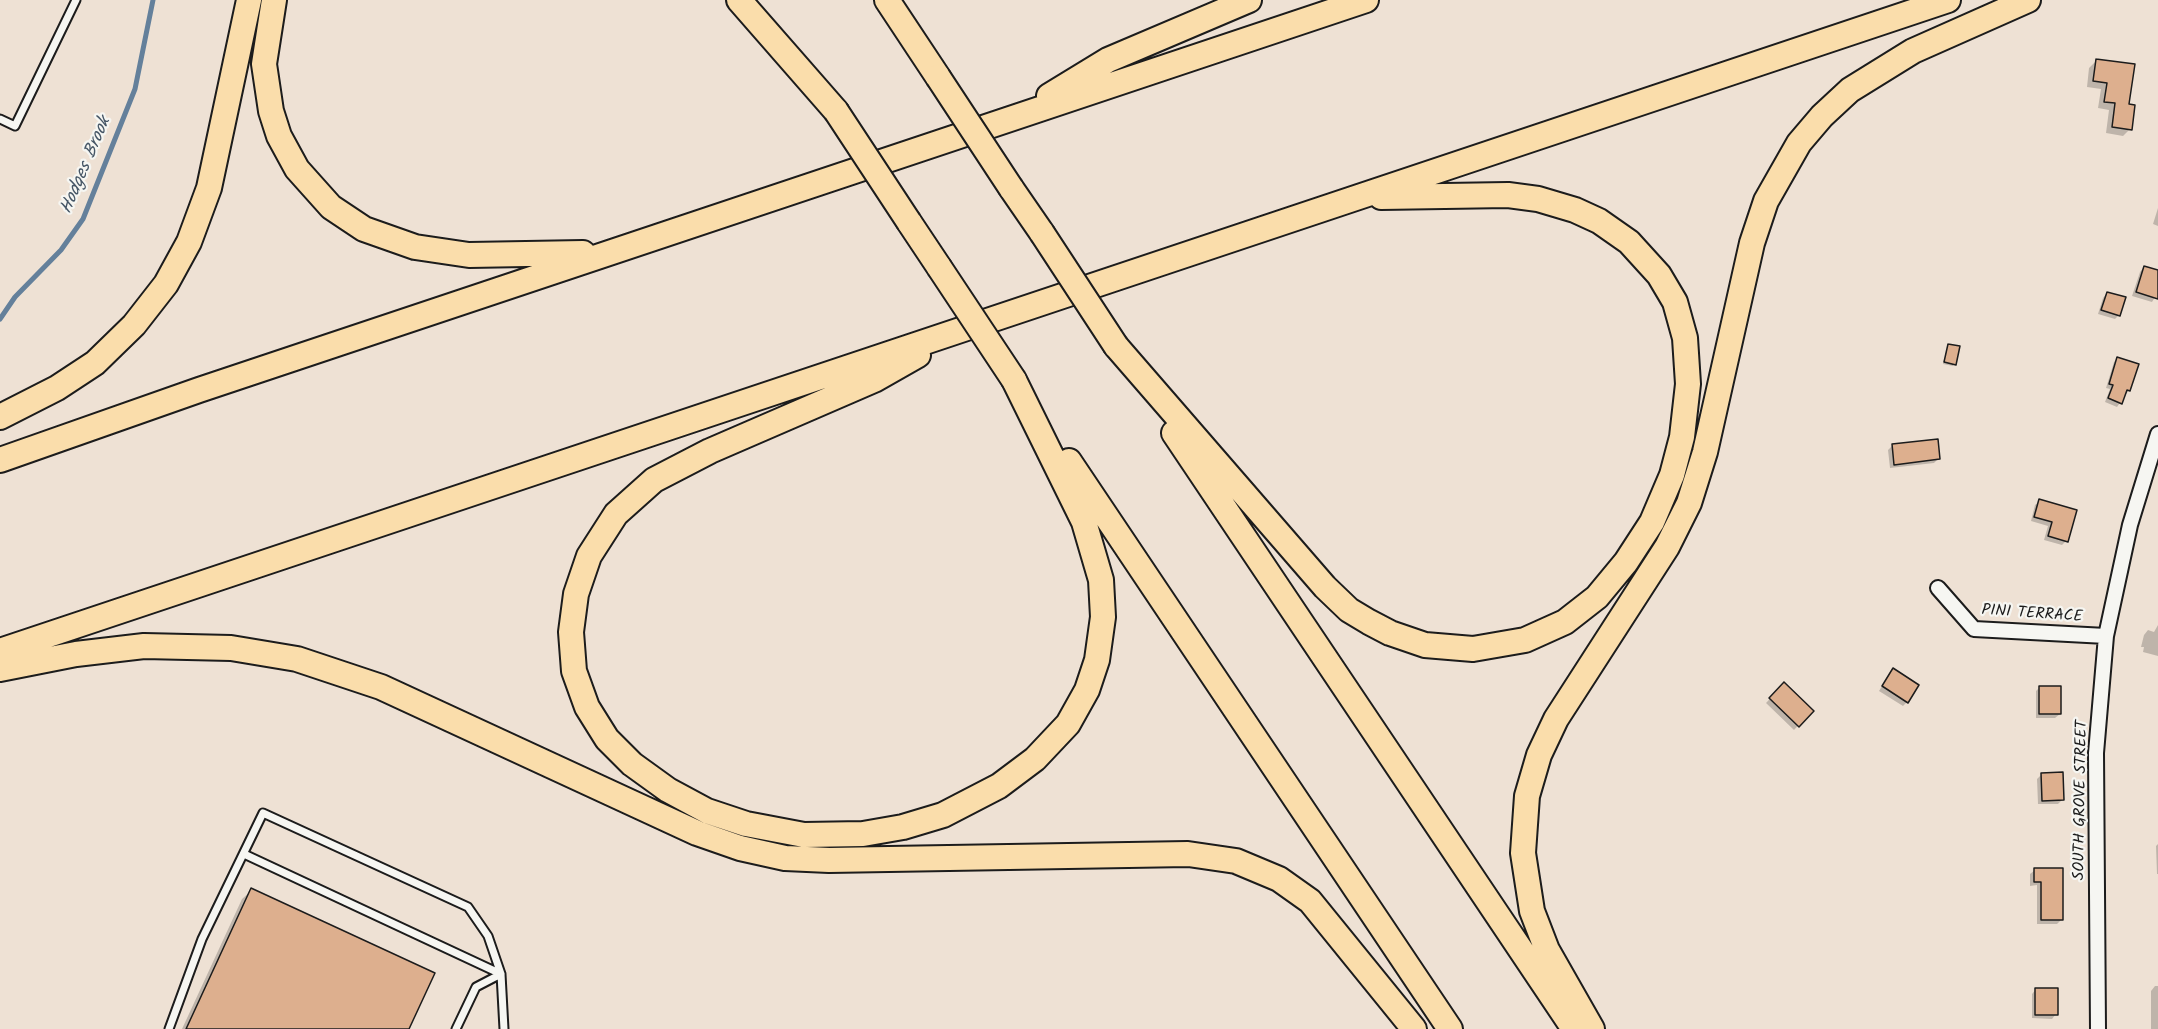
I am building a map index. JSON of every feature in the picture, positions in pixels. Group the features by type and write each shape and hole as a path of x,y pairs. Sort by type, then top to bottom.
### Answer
{"highway":[{"path":"0,417 57,388 95,363 134,325 166,284 189,242 209,188 249,0"},
{"path":"274,0 264,64 268,97 275,124 284,146 301,174 322,198 342,215 387,240 450,253 512,256 610,252"},
{"path":"739,0 836,111"},
{"path":"762,0 1450,1029"},
{"path":"886,0 1574,1029"},
{"path":"893,0 938,77"},
{"path":"1011,119 1108,60 1249,0"},
{"path":"0,460 151,406 1366,0"},
{"path":"0,651 1948,0"},
{"path":"1592,1029 1547,950 1532,911 1523,853 1527,796 1539,755 1556,719 1667,547 1689,503 1703,458 1750,252 1766,201 1799,143 1822,116 1850,90 1907,55 2028,0"},
{"path":"1116,346 1325,587 1350,610 1369,622 1395,636 1425,645 1473,649 1525,640 1565,622 1597,597 1626,562 1652,522 1672,475 1684,423 1688,371 1681,319 1671,292 1653,267 1624,238 1587,215 1562,206 1524,197 1493,194 1354,198"},
{"path":"970,327 874,380 673,468 645,486 616,514 598,539 585,566 574,604 571,632 573,661 579,690 591,716 614,747 662,786 707,810 761,828 819,836 877,832 929,820 979,798 1035,759 1068,724 1087,690 1101,640 1102,594 1097,560 1084,522 1014,380"},
{"path":"0,669 76,654 144,646 231,648 297,659 375,684 704,836 740,848 785,858 829,860 1188,854 1236,861 1279,879 1310,901 1414,1029"}],"street":[{"name":"SOUTH GROVE STREET","path":"2098,1029 2096,753 2106,636 2130,525 2158,434"},
{"name":"PINI TERRACE","path":"1938,588 1974,629 2106,636"}],"lane":[{"path":"0,119 15,126 76,0"},
{"path":"169,1029 202,939 263,813 468,907 488,936 501,974 504,1029"},
{"path":"244,854 501,974"},
{"path":"456,1029 476,987 501,974"}],"building":[{"path":"2096,59 2135,64 2129,104 2135,105 2132,130 2112,127 2115,103 2104,102 2107,83 2093,81"},
{"path":"2144,266 2158,270 2158,299 2136,292"},
{"path":"2107,292 2126,297 2120,316 2101,310"},
{"path":"1948,344 1960,346 1956,365 1944,362"},
{"path":"2117,357 2139,364 2130,391 2127,390 2122,404 2108,398 2113,385 2109,384"},
{"path":"1938,439 1940,459 1894,465 1892,444"},
{"path":"2039,499 2077,510 2068,542 2048,536 2052,522 2034,517"},
{"path":"1893,668 1919,685 1908,703 1882,686"},
{"path":"1784,682 1814,711 1799,727 1769,698"},
{"path":"2039,686 2061,686 2061,714 2039,714"},
{"path":"2063,772 2064,800 2042,801 2041,773"},
{"path":"2034,868 2063,868 2063,920 2041,920 2041,882 2034,882"},
{"path":"251,888 435,973 409,1029 186,1029"},
{"path":"2035,988 2058,988 2058,1015 2035,1015"}],"waterway":[{"name":"Hodges Brook","path":"0,319 15,297 61,250 83,219 135,89 153,0"}]}
